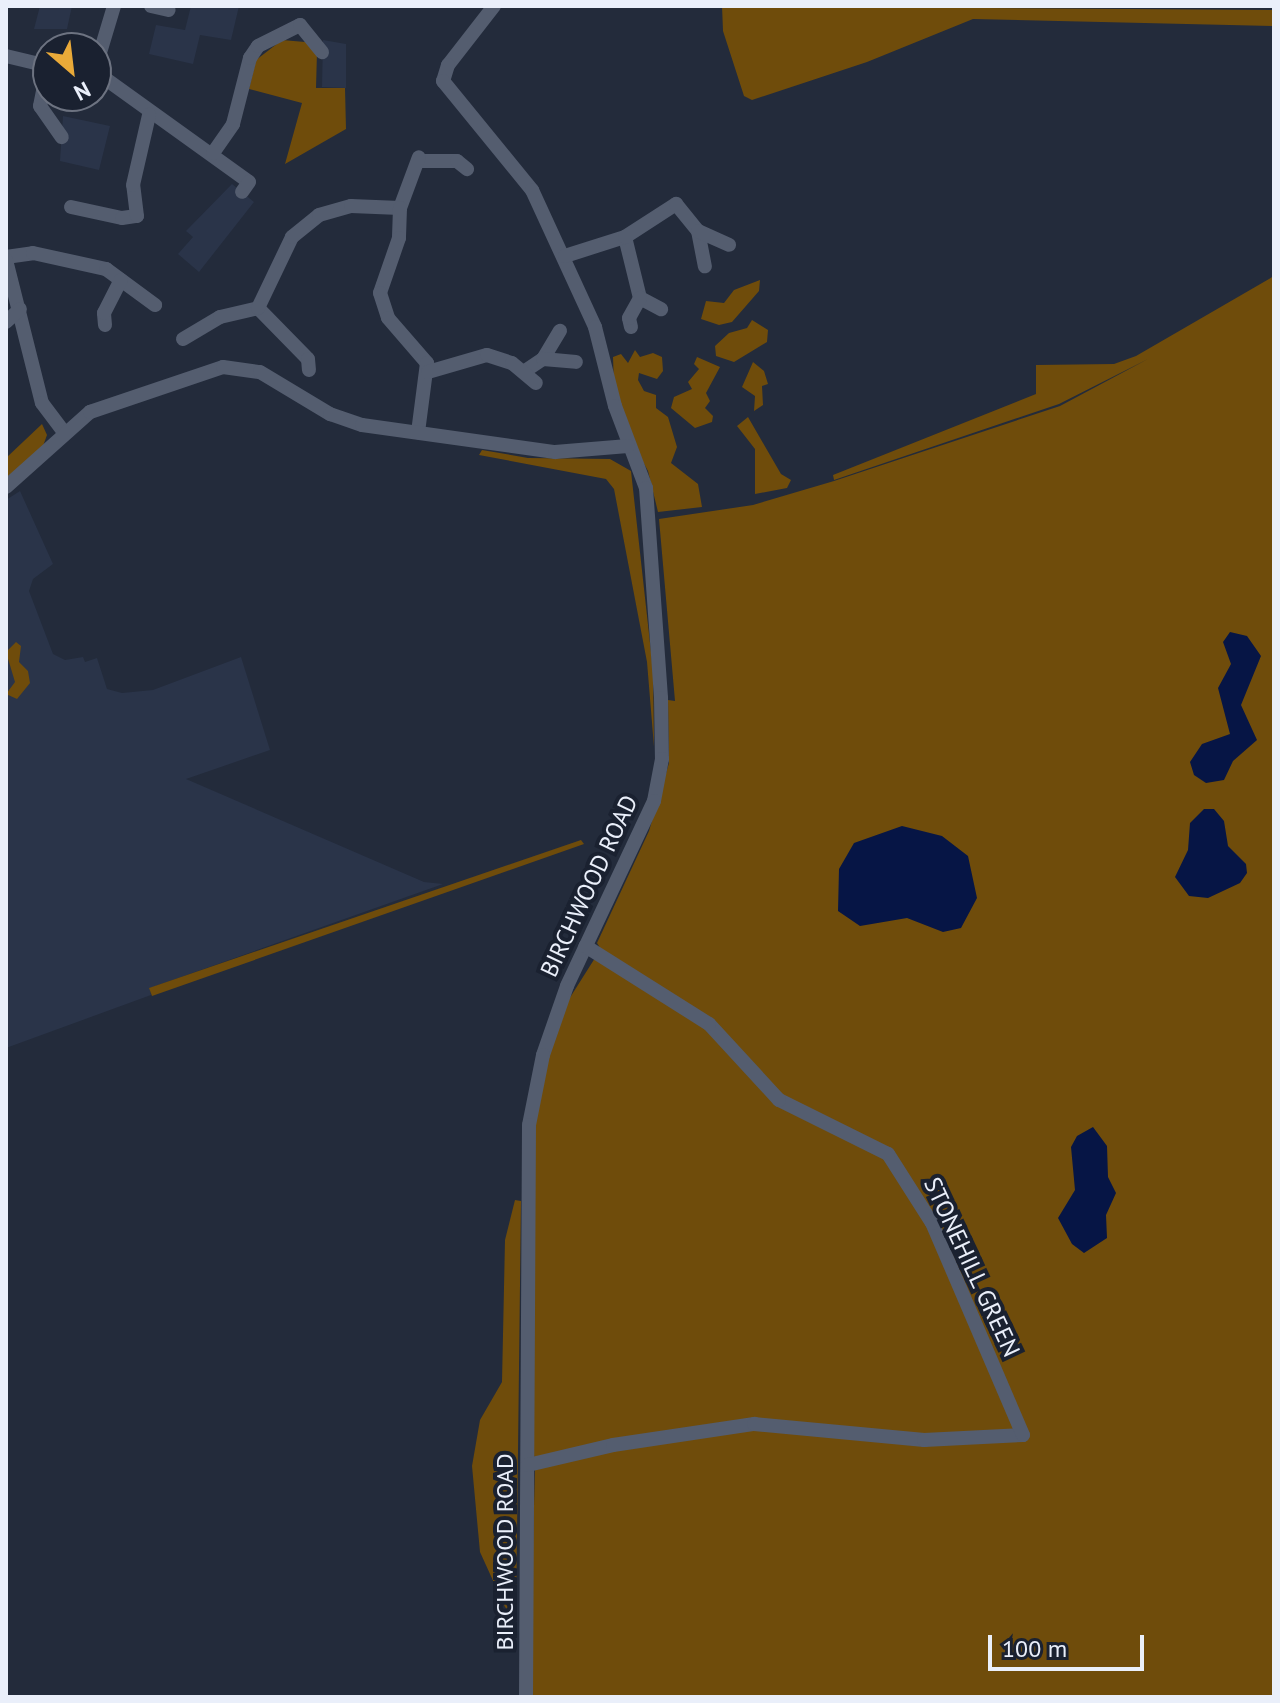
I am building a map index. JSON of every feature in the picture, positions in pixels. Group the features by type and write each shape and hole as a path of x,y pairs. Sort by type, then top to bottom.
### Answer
{"street":[{"path":"107,32 114,6"},
{"path":"151,6 169,10"},
{"name":"BIRCHWOOD ROAD","path":"488,9 448,65 444,85 524,178 565,256 595,327 628,446 646,488 662,759 645,825 585,946 551,1026 529,1125 525,1244 528,1465 526,1697"},
{"path":"213,153 233,124 250,58 258,46 300,25 322,52"},
{"path":"6,56 32,62"},
{"path":"112,83 149,115 213,153 251,189"},
{"path":"44,112 62,137"},
{"path":"71,207 122,218 137,216 133,185 149,115"},
{"path":"418,432 428,372 422,354 388,318 380,293 399,238 400,208 418,159 457,161 467,169"},
{"path":"565,256 625,237 676,204 698,231 729,245"},
{"path":"258,308 284,250 307,222 351,206 400,208"},
{"path":"698,231 705,266"},
{"path":"625,237 640,298 629,318 631,327"},
{"path":"64,432 42,403 6,259 33,253 106,269 155,305"},
{"path":"105,325 104,313 121,280"},
{"path":"640,298 661,309"},
{"path":"183,339 220,317 258,308"},
{"path":"258,308 312,361"},
{"path":"6,322 20,309"},
{"path":"525,371 543,359 560,331"},
{"path":"428,372 487,355 525,371 536,383"},
{"path":"543,359 576,362"},
{"path":"6,487 64,432 96,410 223,367 260,372 340,418 555,452 628,446"},
{"name":"STONEHILL GREEN","path":"528,1465 613,1445 754,1424 924,1440 1023,1435 932,1223 888,1154 779,1100 709,1024 585,946"}],"shaded area":[{"path":"40,6 72,6 67,29 34,29"},
{"path":"191,6 239,6 231,40 200,35 193,64 149,54 156,25 185,30"},
{"path":"722,6 1274,10 1274,26 973,19 867,62 752,100 744,96 723,31"},
{"path":"282,40 305,42 317,52 316,88 345,88 346,129 285,164 302,103 249,89 256,60"},
{"path":"323,40 346,44 346,88 322,87"},
{"path":"63,116 110,126 99,170 60,161"},
{"path":"232,184 254,202 199,272 178,254 193,237 186,231"},
{"path":"1274,276 1274,1697 529,1697 535,1468 525,1332 526,1171 552,1026 595,958 609,962 597,943 649,831 669,763 668,700 675,701 659,519 753,505 834,481 1060,406 1148,359 1059,404 834,480 833,475 1036,394 1036,365 1114,364 1136,356"},
{"path":"760,280 759,291 732,322 719,325 701,319 706,301 724,303 734,290"},
{"path":"752,320 768,330 767,342 734,362 716,356 715,346 729,333 747,328"},
{"path":"635,350 640,357 653,353 662,357 663,371 657,379 639,373 638,380 644,391 656,395 656,408 668,417 677,447 671,463 698,484 702,507 658,512 648,471 632,442 614,386 613,357 621,354 628,363"},
{"path":"697,357 720,367 706,393 710,401 705,408 713,416 712,422 695,428 671,408 674,397 692,389 688,382 699,369 694,364"},
{"path":"753,362 764,371 768,384 762,386 763,405 754,411 755,396 742,387"},
{"path":"748,417 781,474 791,480 787,488 755,494 755,449 737,426"},
{"path":"42,424 47,435 43,446 6,481 6,458"},
{"path":"482,450 528,458 610,459 631,471 653,670 654,747 647,662 614,489 606,479 479,455"},
{"path":"20,491 53,564 33,579 29,591 53,654 65,660 83,657 85,662 97,658 107,689 122,693 153,690 241,657 270,750 186,779 424,882 443,884 150,988 151,995 6,1048 6,500"},
{"path":"1230,632 1247,636 1261,656 1241,705 1257,740 1233,761 1224,780 1206,783 1194,775 1190,762 1202,744 1230,734 1218,688 1231,664 1223,642"},
{"path":"16,642 21,646 19,662 28,671 30,683 17,699 6,694 15,682 6,652"},
{"path":"1204,809 1214,809 1224,821 1228,846 1246,864 1247,873 1240,883 1208,898 1189,896 1175,877 1188,850 1190,823"},
{"path":"902,826 942,836 968,856 977,898 961,928 943,932 907,918 860,926 838,911 839,869 854,843"},
{"path":"581,840 584,844 152,996 149,988"},
{"path":"1093,1127 1107,1146 1108,1177 1116,1193 1106,1215 1107,1238 1084,1253 1072,1244 1058,1218 1075,1190 1071,1147 1077,1136"},
{"path":"515,1200 521,1201 516,1619 505,1607 480,1552 472,1466 480,1420 502,1382 505,1240"}]}
